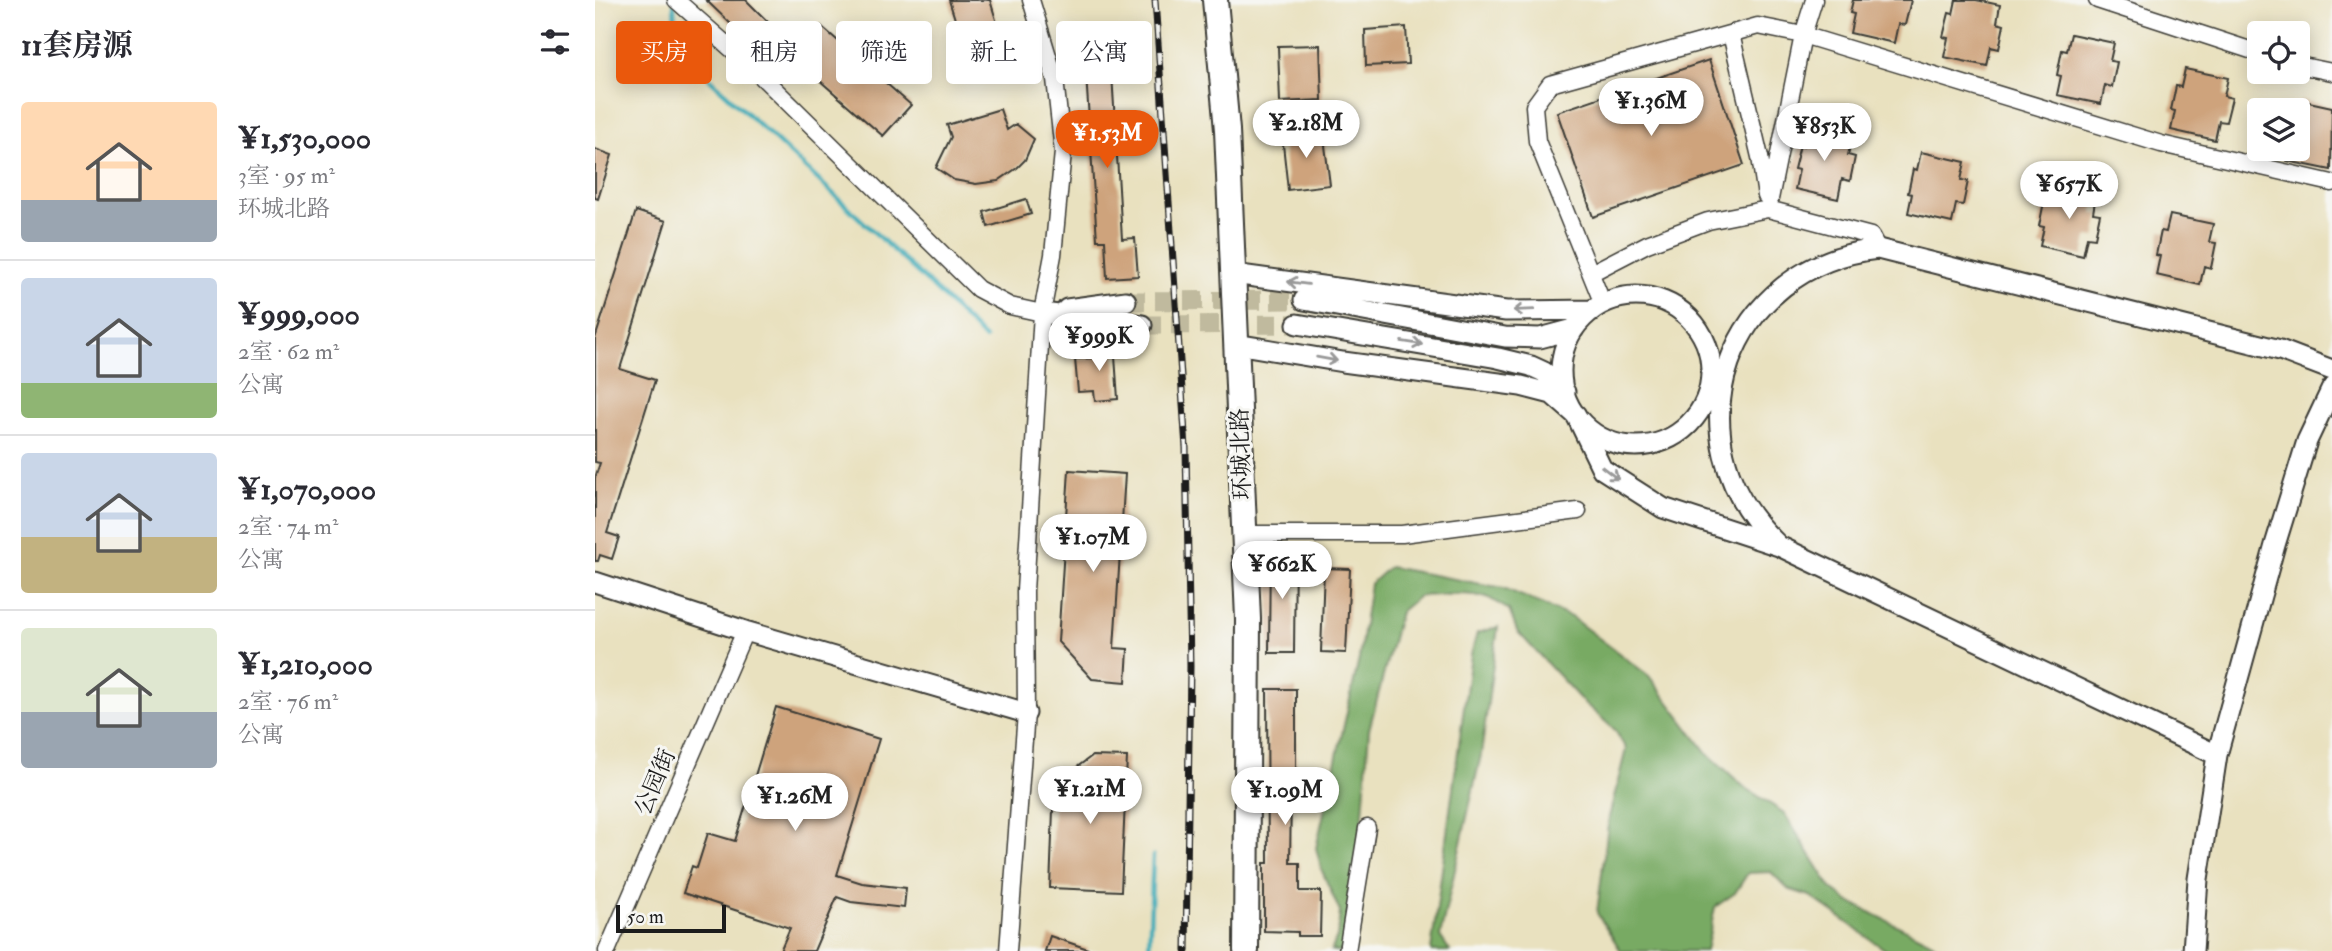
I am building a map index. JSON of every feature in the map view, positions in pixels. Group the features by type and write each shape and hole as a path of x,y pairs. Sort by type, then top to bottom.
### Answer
{"main road":[{"name":"环城北路","path":"1215,0 1227,130 1248,619 1246,951"}],"street":[{"path":"1007,951 1026,713 1025,591 1042,313 1053,255 1063,152 1055,79 1031,0"},
{"path":"1768,209 1803,35 1814,0"},
{"path":"2097,0 2247,50"},
{"path":"681,4 754,69 978,289 1010,306 1042,313 1142,325"},
{"path":"1597,307 1591,273 1537,141 1534,106 1550,84 1758,26 1803,35 2161,144 2332,183"},
{"path":"1731,34 1760,157 1768,209"},
{"path":"2310,67 2332,72"},
{"path":"1591,273 1647,244 1708,220 1768,209 1871,236 1878,249"},
{"path":"1779,546 1754,520 1732,480 1721,435 1722,389 1729,362 1755,314 1780,288 1826,260 1878,249 2280,350 2332,370"},
{"path":"1233,274 1506,311 1597,307 1628,296 1641,296 1678,308 1696,326 1708,349 1722,389"},
{"path":"1304,300 1504,337 1540,338 1574,329"},
{"path":"1042,313 1126,301"},
{"path":"1597,307 1574,329 1564,353 1562,366 1565,392 1602,469 1663,508 1779,546 2217,755"},
{"path":"1297,324 1531,366 1544,372 1565,392"},
{"path":"1236,344 1343,362 1521,386 1552,394 1585,425 1606,439 1632,446 1657,443 1669,438 1691,422 1722,389"},
{"path":"1691,422 1699,412 1709,388 1708,349"},
{"path":"2193,951 2198,879 2217,755 2275,545 2308,441 2332,388"},
{"path":"1244,534 1402,534 1578,511"},
{"path":"595,582 745,631 1026,713"},
{"name":"公园街","path":"607,951 745,631"},
{"path":"1347,951 1367,828"}],"green space":[{"path":"1389,567 1504,588 1571,617 1649,676 1707,753 1743,786 1784,813 1831,888 1849,902 1949,951 1887,951 1810,896 1788,889 1771,872 1748,873 1735,893 1715,907 1706,951 1621,951 1597,913 1609,817 1626,749 1615,730 1582,701 1517,631 1509,610 1487,597 1464,594 1419,596 1400,612 1369,730 1362,828 1343,951 1331,951 1337,937 1340,912 1322,871 1316,848 1359,659 1370,584"},
{"path":"1498,627 1481,755 1440,936 1450,951 1431,951 1471,655 1477,633"}],"building":[{"path":"706,0 746,0 767,21 728,21"},
{"path":"949,0 990,0 996,21 956,21"},
{"path":"1853,0 1911,0 1905,25 1898,24 1894,43 1850,33 1854,14 1850,13"},
{"path":"1956,0 1976,0 2000,5 1997,23 2004,25 1999,49 1991,47 1987,66 1944,57 1948,38 1943,37 1949,13 1953,14"},
{"path":"822,27 836,39 836,84 887,84 911,105 883,136 822,83"},
{"path":"1406,27 1408,64 1366,66 1365,30"},
{"path":"2071,34 2114,43 2110,61 2117,62 2112,87 2105,85 2101,104 2057,95 2061,76 2057,75 2062,50 2067,51"},
{"path":"1320,45 1322,100 1280,102 1278,46"},
{"path":"1709,60 1744,165 1593,217 1557,112"},
{"path":"2185,69 2228,78 2224,96 2232,98 2226,122 2219,121 2215,140 2171,130 2175,111 2171,110 2176,86 2181,87"},
{"path":"1087,84 1113,84 1122,239 1135,238 1138,276 1107,278 1105,240 1097,240"},
{"path":"2310,102 2332,107 2331,170 2287,161 2310,161"},
{"path":"1000,109 1007,130 1016,124 1034,139 1025,160 1017,168 998,181 976,184 954,180 936,168 951,137 947,125"},
{"path":"1808,128 1852,138 1848,155 1855,157 1850,181 1842,179 1838,199 1795,189 1799,170 1794,169"},
{"path":"1323,130 1330,185 1288,190 1282,135"},
{"path":"595,149 612,155 598,199 595,198"},
{"path":"1921,152 1965,162 1961,180 1968,181 1963,205 1956,204 1952,223 1908,213 1912,194 1908,193 1913,169 1917,170"},
{"path":"2053,185 2096,195 2093,213 2100,214 2095,238 2087,237 2083,256 2040,246 2044,227 2039,226 2044,202 2049,203"},
{"path":"1026,199 1031,214 988,227 984,212"},
{"path":"636,211 666,221 620,369 655,380 607,533 619,537 612,559 600,555 598,561 595,561 595,478 600,463 595,462 595,339"},
{"path":"2170,215 2213,224 2209,242 2216,243 2211,268 2204,266 2200,285 2156,275 2160,256 2156,255 2161,231 2166,232"},
{"path":"1114,342 1118,399 1095,401 1094,391 1078,392 1075,359 1092,358 1091,344"},
{"path":"1069,470 1125,474 1114,648 1128,649 1126,682 1092,679 1058,642"},
{"path":"1270,549 1295,549 1294,653 1269,653"},
{"path":"1324,568 1350,569 1346,653 1321,652"},
{"path":"1267,689 1296,689 1296,794 1291,794 1290,863 1300,863 1300,891 1321,891 1320,936 1264,931 1264,863 1268,863"},
{"path":"776,707 879,739 837,875 862,883 906,888 904,908 851,902 837,897 814,951 780,951 790,928 683,893 692,866 697,868 708,833 735,841"},
{"path":"1092,756 1127,757 1121,891 1050,888 1054,784"},
{"path":"1050,936 1088,949 1088,951 1045,951"}],"waterway":[{"path":"674,4 675,27 695,65 932,286 985,339"},
{"path":"1149,951 1153,856"}],"tunnel":[{"path":"1126,301 1304,300"},
{"path":"1142,325 1297,324"}],"railway":[{"path":"1155,0 1186,448 1190,666 1186,951"}]}
